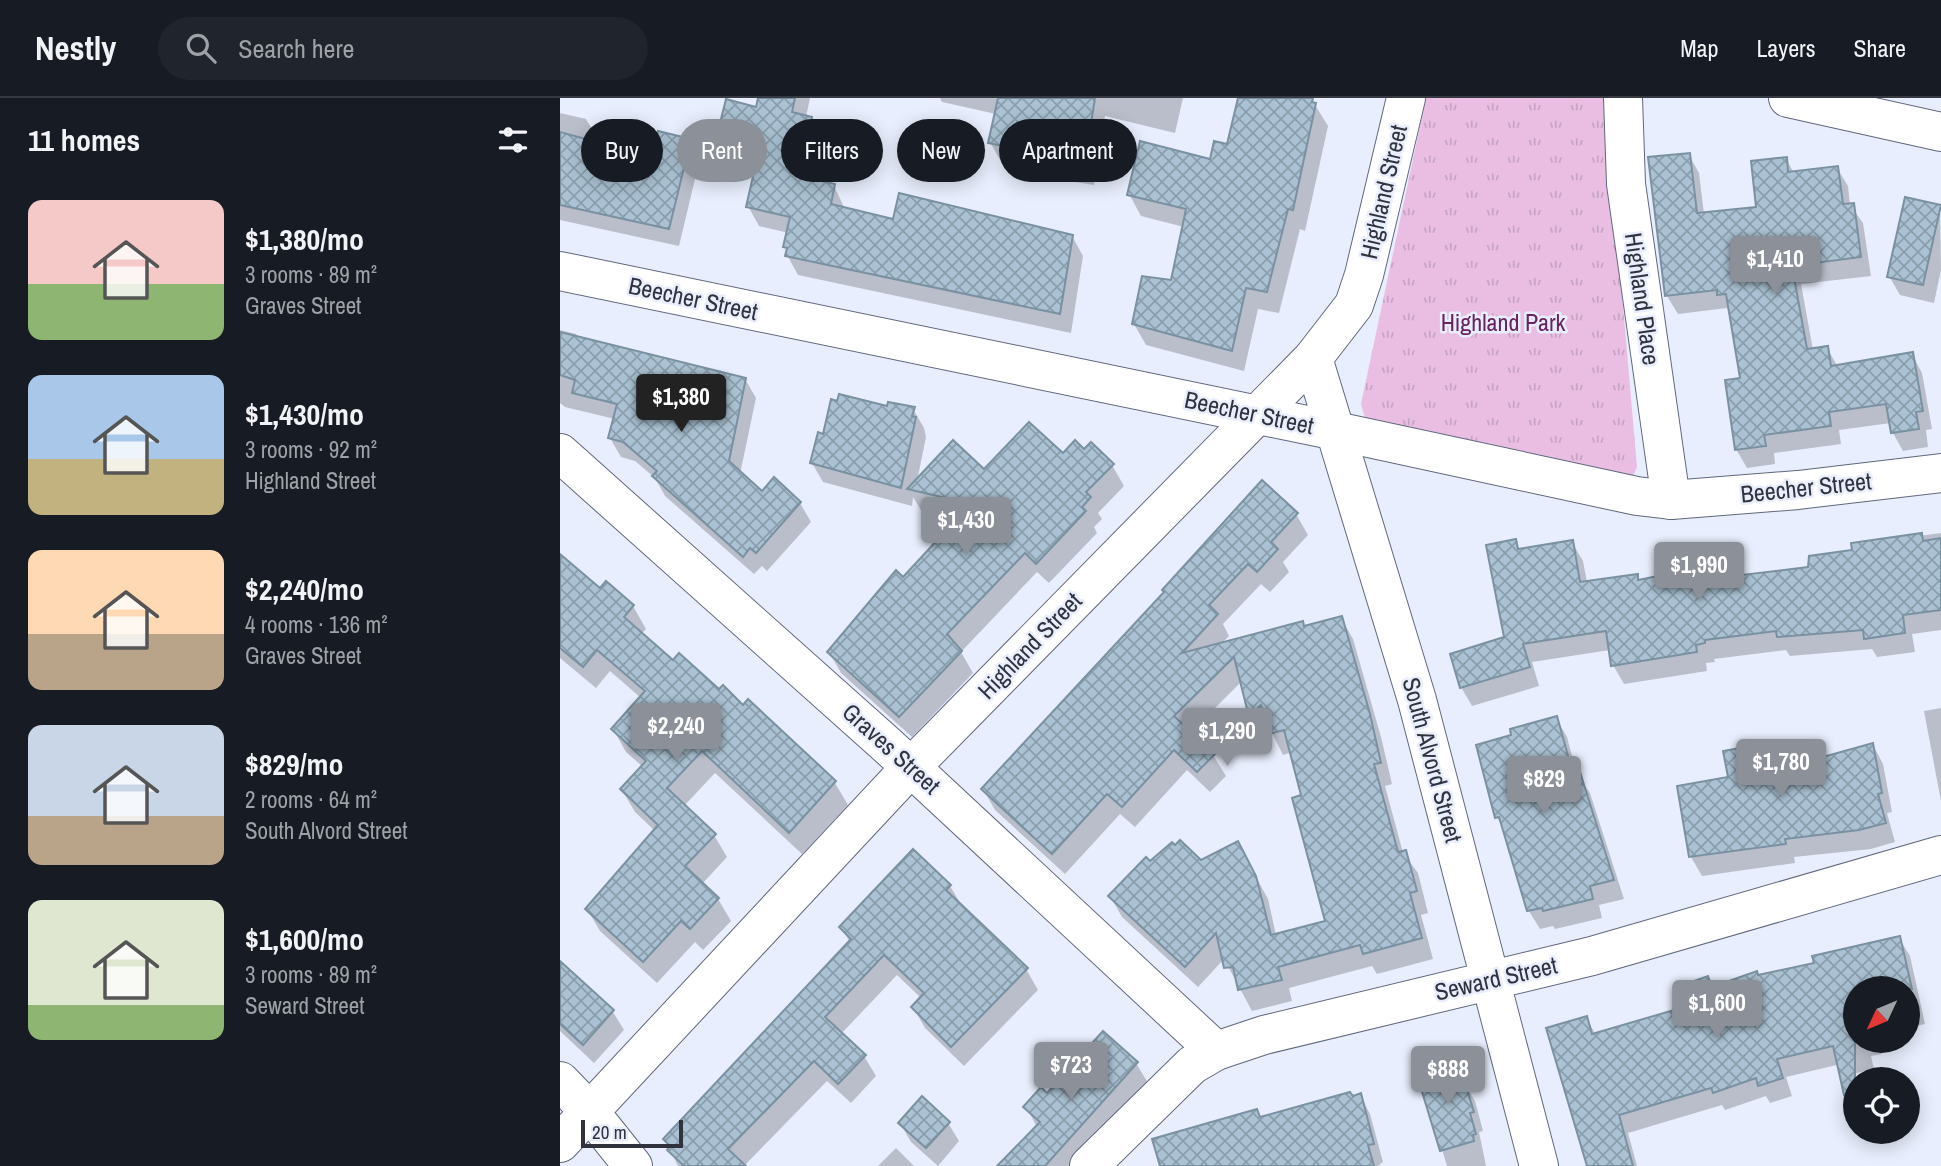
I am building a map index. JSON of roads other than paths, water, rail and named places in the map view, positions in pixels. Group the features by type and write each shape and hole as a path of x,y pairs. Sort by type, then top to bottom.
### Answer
{"street":[{"name":"Highland Street","path":"560,1143 911,767 1313,358 1354,305 1406,98"},
{"name":"Highland Place","path":"1623,98 1626,184 1671,500"},
{"path":"1788,98 1941,132"},
{"name":"Beecher Street","path":"560,271 1256,414 1637,496 1671,500 1798,490 1941,473"},
{"name":"South Alvord Street","path":"1313,358 1417,700 1539,1166"},
{"name":"Graves Street","path":"560,453 911,767 1216,1051"},
{"name":"Seward Street","path":"1099,1161 1192,1065 1216,1051 1264,1035 1591,956 1941,855"},
{"path":"560,1082 589,1111 633,1166"}],"park label":[{"name":"Highland Park","path":"1503,323"}]}
